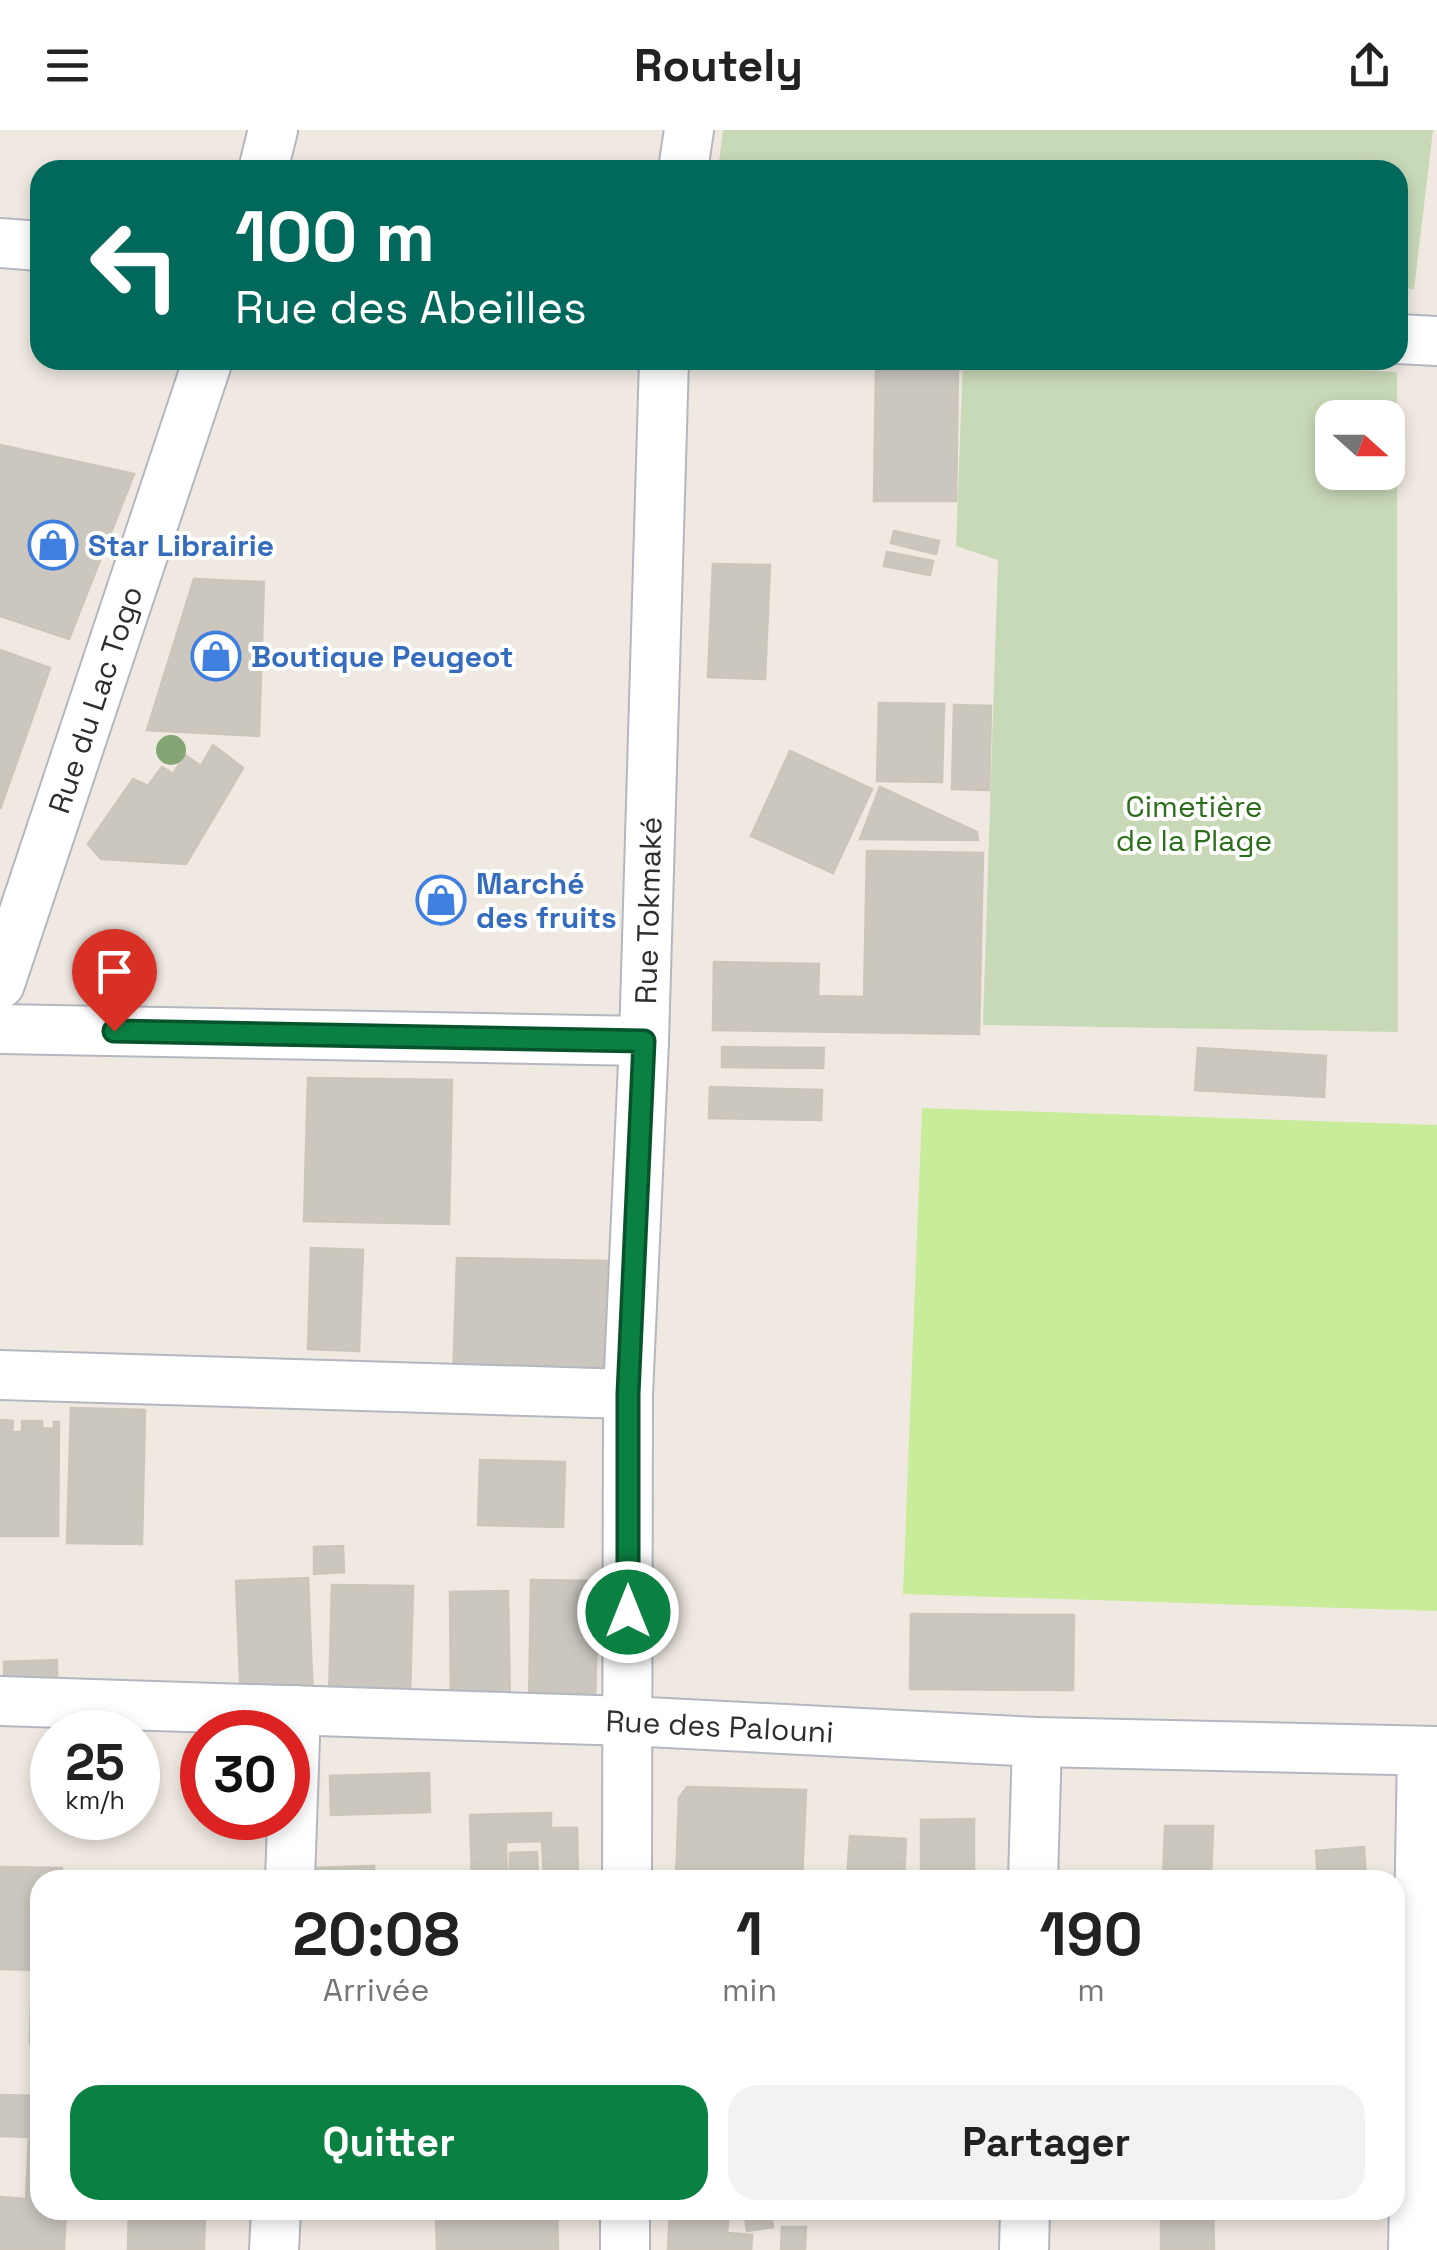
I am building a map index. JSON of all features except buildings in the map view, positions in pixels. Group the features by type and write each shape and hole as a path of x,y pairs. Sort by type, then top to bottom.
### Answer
{"street":[{"path":"266,160 273,130"},
{"path":"684,160 689,130"},
{"path":"0,243 30,245"},
{"path":"1408,340 1437,341"},
{"name":"Rue du Lac Togo","path":"0,984 205,370"},
{"name":"Rue Tokmaké","path":"627,1870 628,1394 644,1041 664,370"},
{"path":"0,1029 644,1041"},
{"path":"0,1376 628,1394"},
{"name":"Rue des Palouni","path":"0,1701 296,1710"},
{"name":"Rue des Palouni","path":"310,1710 628,1721 1037,1742 1429,1752"},
{"path":"1033,1870 1037,1742"},
{"path":"1413,2250 1429,1752"},
{"path":"290,1870 291,1840"},
{"path":"274,2250 276,2220"},
{"path":"625,2220 625,2250"},
{"path":"1024,2250 1025,2220"}],"green space":[{"path":"723,130 1433,130 1414,289 1408,289 1408,160 719,160"},
{"name":"Cimetière de la Plage","path":"963,370 1397,372 1397,400 1315,400 1315,490 1397,490 1398,1032 983,1025 998,560 956,546"},
{"path":"922,1108 1437,1125 1437,1611 903,1594"}],"place":[{"name":"Star Librairie","path":"53,545"},
{"name":"Boutique Peugeot","path":"216,656"},
{"name":"Marché des fruits","path":"441,900"}],"route":[{"path":"114,1031 644,1041 628,1394 628,1612"}]}
